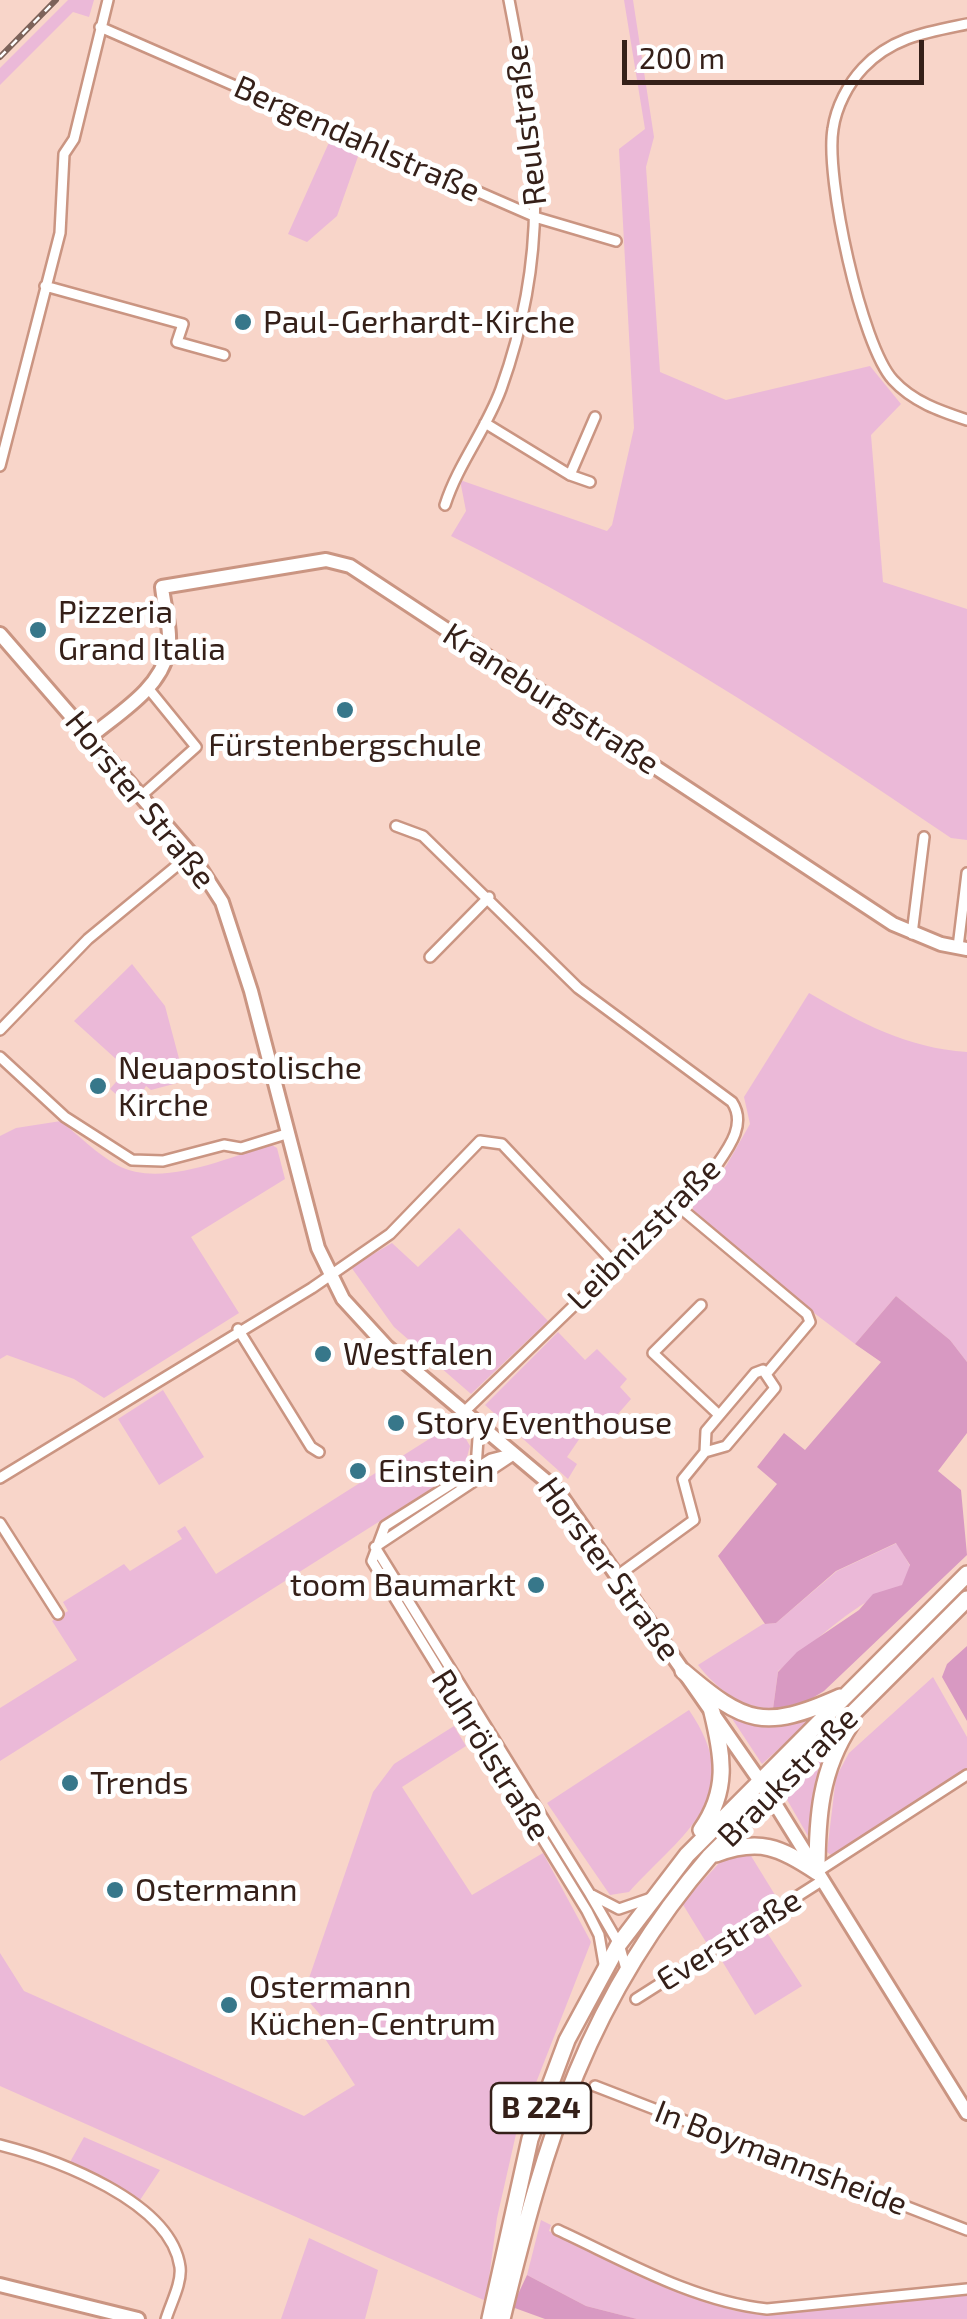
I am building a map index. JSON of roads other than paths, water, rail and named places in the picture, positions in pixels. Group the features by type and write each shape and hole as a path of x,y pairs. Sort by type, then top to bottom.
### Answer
{"main road":[{"name":"Kraneburgstraße","path":"148,688 168,651 162,587 304,562 326,560 350,566 912,934 962,948"},
{"name":"Horster Straße","path":"0,634 191,854 234,928 286,1134 329,1275 368,1329 557,1490 765,1787 967,2113"},
{"path":"89,738 148,688"},
{"name":"Braukstraße","path":"502,2319 550,2134 583,2050 626,1970 677,1895 765,1787 848,1694 967,1574"},
{"name":"Braukstraße","path":"490,2319 530,2139 566,2040 619,1944 687,1855 874,1692 967,1599"},
{"path":"683,1671 718,1700 753,1717 795,1717 848,1694"},
{"path":"820,1876 817,1817 825,1778 840,1742 874,1692"},
{"path":"687,1855 719,1799 724,1776 712,1712"},
{"path":"710,1856 742,1844 771,1844 820,1876"},
{"path":"0,2285 138,2319"}],"street":[{"path":"0,466 60,233 64,154 74,139 108,0"},
{"name":"Reulstraße","path":"444,505 453,478 485,422 513,352 538,218 535,145 509,0"},
{"path":"967,24 909,36 879,54 846,92 831,142 870,343 894,380 908,392 932,408 967,420"},
{"name":"Bergendahlstraße","path":"100,26 538,218 616,241"},
{"path":"45,286 183,324 177,342 224,355"},
{"path":"570,476 595,417"},
{"path":"485,422 570,476 590,482"},
{"path":"142,796 196,747 148,688"},
{"name":"Leibnizstraße","path":"396,826 423,836 489,896 493,908 578,988 732,1102 739,1112 738,1127 726,1152 678,1206 465,1411"},
{"path":"912,934 924,837"},
{"path":"0,1030 88,939 191,854"},
{"name":"Kraneburgstraße","path":"962,948 967,872"},
{"path":"430,957 489,896"},
{"path":"0,1057 65,1117 132,1160 163,1161 224,1146 242,1148 286,1134"},
{"path":"0,1478 390,1234 474,1147 489,1139 502,1144 616,1265"},
{"path":"678,1206 807,1314 810,1322 767,1373 755,1373 706,1431 705,1452"},
{"path":"701,1305 653,1353 719,1416"},
{"path":"238,1329 311,1447 319,1452"},
{"path":"616,1576 694,1520 683,1479 705,1452 726,1446 775,1388 767,1373"},
{"path":"476,1469 478,1421"},
{"path":"376,1546 385,1526 491,1459 517,1452"},
{"path":"376,1546 517,1452"},
{"path":"0,1522 58,1614"},
{"name":"Ruhrölstraße","path":"376,1546 590,1894"},
{"name":"Ruhrölstraße","path":"376,1546 372,1562 588,1911 599,1935 604,1968"},
{"path":"820,1876 967,1775"},
{"name":"Everstraße","path":"636,1999 820,1876"},
{"path":"590,1894 607,1906 619,1908 651,1898"},
{"path":"590,1894 619,1944 626,1970"},
{"name":"In Boymannsheide","path":"595,2086 967,2230"},
{"path":"0,2145 78,2171 154,2220 171,2242 180,2265 166,2319"},
{"path":"558,2230 712,2298 739,2306 767,2309 967,2288"}],"railway":[{"path":"0,57 56,0"}],"place":[{"name":"Paul-Gerhardt-Kirche","path":"243,322"},
{"name":"Pizzeria Grand Italia","path":"38,630"},
{"name":"Fürstenbergschule","path":"345,710"},
{"name":"Neuapostolische Kirche","path":"98,1086"},
{"name":"Westfalen","path":"323,1354"},
{"name":"Story Eventhouse","path":"396,1423"},
{"name":"Einstein","path":"358,1471"},
{"name":"toom Baumarkt","path":"536,1585"},
{"name":"Trends","path":"70,1783"},
{"name":"Ostermann","path":"115,1890"},
{"name":"Ostermann Küchen-Centrum","path":"229,2005"}]}
